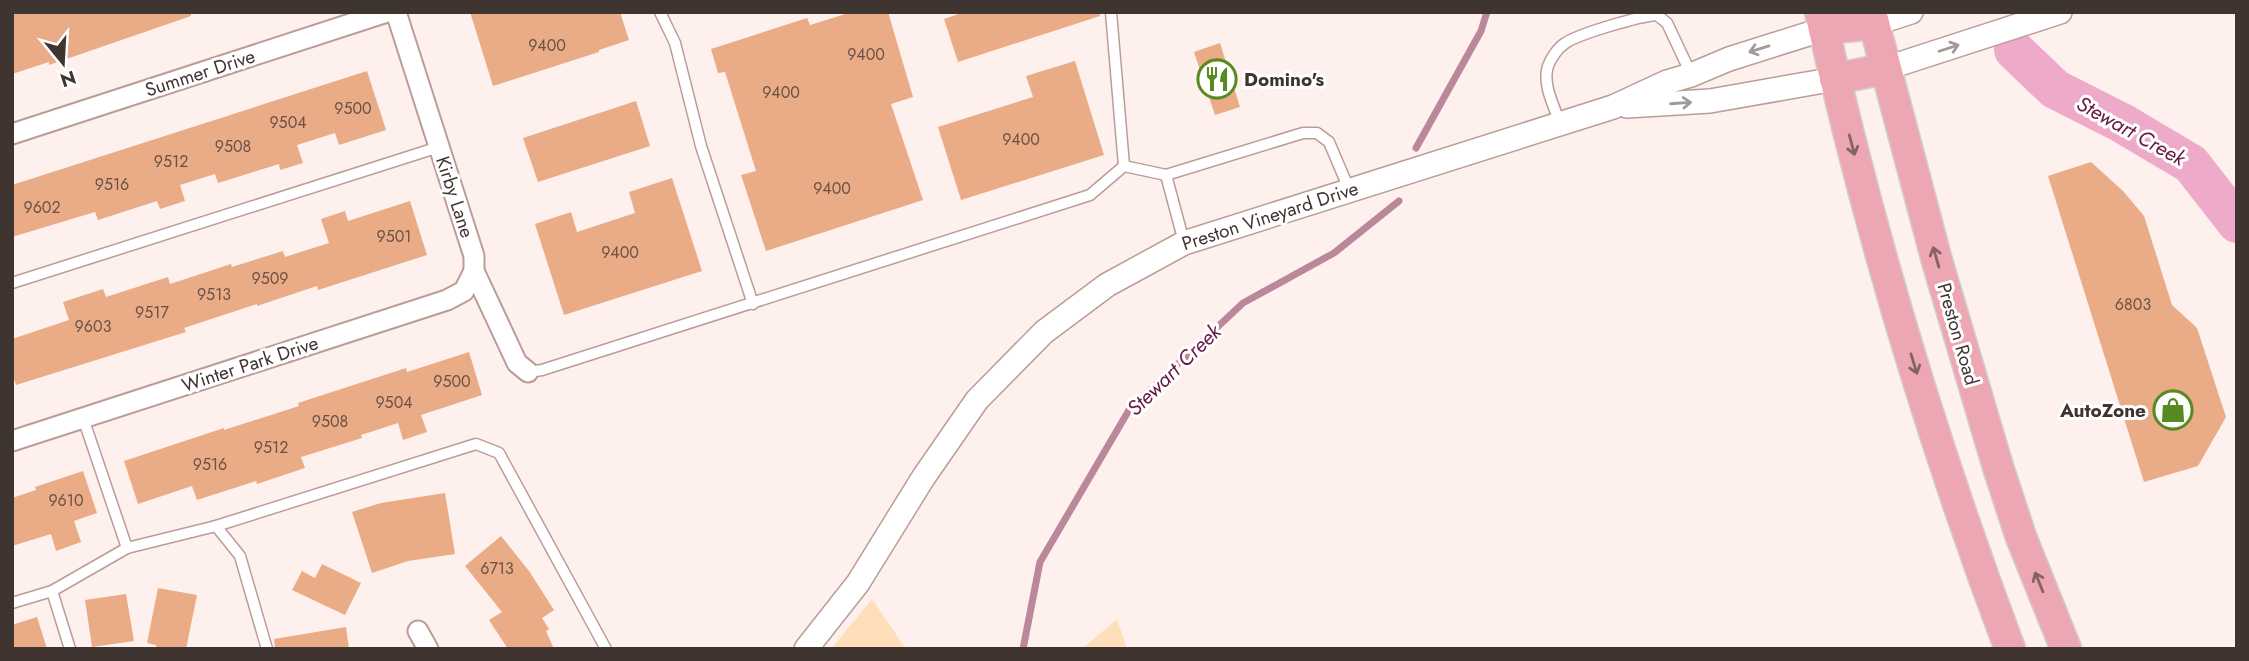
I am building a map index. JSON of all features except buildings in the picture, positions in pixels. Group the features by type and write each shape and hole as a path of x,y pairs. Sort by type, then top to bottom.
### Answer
{"main road":[{"path":"1872,18 1822,21 1884,265 1973,549 2010,649"},
{"name":"Preston Road","path":"1872,18 1937,261 1998,467 2062,648"},
{"path":"1835,79 1884,69"}],"street":[{"name":"Summer Drive","path":"12,134 387,12"},
{"name":"Kirby Lane","path":"396,12 474,256 474,271 517,363 528,372"},
{"path":"1872,18 1911,12"},
{"path":"1884,69 2060,12"},
{"name":"Preston Vineyard Drive","path":"806,649 858,583 923,478 977,400 1036,340 1079,304 1107,285 1184,243 1613,107 1667,82 1692,75 1822,21"},
{"name":"Preston Vineyard Drive","path":"1613,107 1710,101 1835,79"},
{"name":"Winter Park Drive","path":"12,441 447,300 464,291 474,271"}],"lane":[{"path":"660,12 675,43 701,146 753,304"},
{"path":"1111,12 1124,166"},
{"path":"1560,124 1549,92 1548,67 1564,43 1582,36 1644,16 1657,15 1667,23 1692,75"},
{"path":"1124,166 1166,175 1303,133 1317,133 1329,142 1349,190"},
{"path":"12,283 439,146"},
{"path":"528,372 542,370 753,304 1090,195 1124,166"},
{"path":"1166,175 1184,243"},
{"path":"83,418 127,548"},
{"path":"12,603 52,591 127,548 216,526 476,444 499,453 606,649"},
{"path":"216,526 240,556 267,649"},
{"path":"52,591 70,649"}],"shaded area":[{"path":"872,599 906,649 831,649"},
{"path":"1117,619 1127,649 1082,649"}],"waterway":[{"name":"Stewart Creek","path":"1416,148 1481,31 1487,12"},
{"name":"Stewart Creek","path":"2014,50 2055,89 2122,123 2191,164 2237,223"},
{"name":"Stewart Creek","path":"1023,649 1040,562 1129,410 1243,303 1334,253 1399,201"}],"place":[{"name":"Domino's","path":"1217,79"},
{"name":"AutoZone","path":"2173,410"}]}
